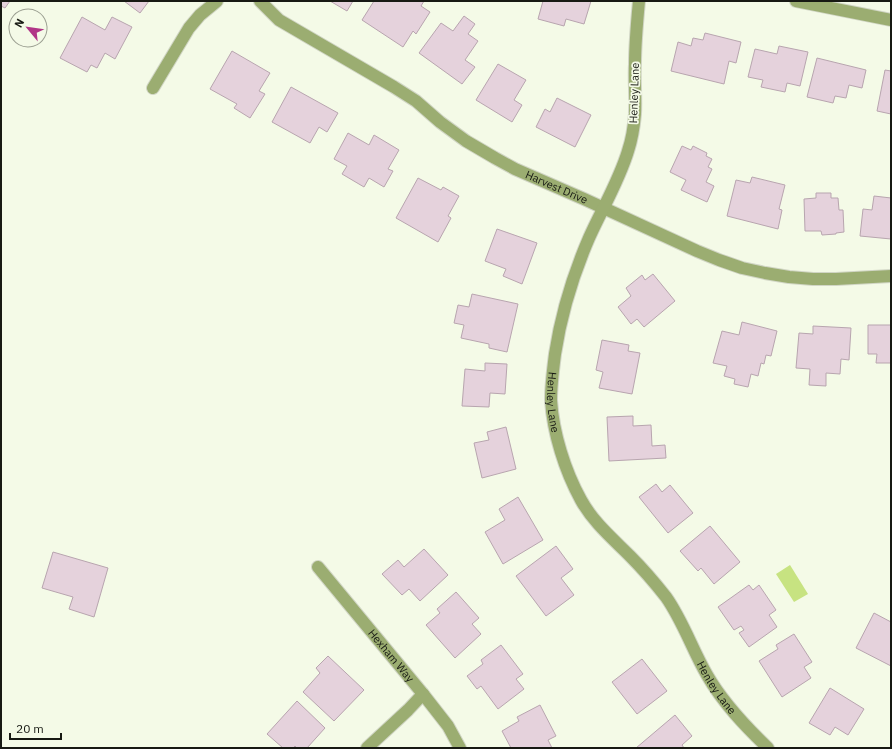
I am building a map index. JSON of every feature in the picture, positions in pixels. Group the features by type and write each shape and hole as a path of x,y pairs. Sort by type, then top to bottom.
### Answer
{"street":[{"path":"153,88 189,28 200,15 217,1"},
{"name":"Harvest Drive","path":"260,1 279,20 416,101 440,122 466,141 515,169 697,251 742,268 783,276 813,279 891,276"},
{"name":"Henley Lane","path":"639,1 636,25 635,114 632,134 628,152 622,168 586,246 567,299 559,331 552,381 551,400 553,422 558,442 572,482 589,513 666,597 676,613 716,690 742,722 768,748"},
{"path":"796,1 891,20"},
{"name":"Hexham Way","path":"318,567 423,694 448,726 460,748"},
{"path":"368,748 423,694"}],"shaded area":[{"path":"790,565 808,594 794,602 776,574"}],"building":[{"path":"1,1 10,1 5,8 1,6"},
{"path":"124,1 149,1 140,13"},
{"path":"330,1 353,1 347,11"},
{"path":"374,1 424,1 421,6 430,12 416,34 413,31 403,47 362,20"},
{"path":"543,1 591,1 584,24 566,19 564,26 538,19"},
{"path":"464,16 475,24 468,34 478,41 465,60 475,67 462,84 419,53 441,23 453,31"},
{"path":"82,17 105,30 112,17 132,27 115,59 105,53 97,68 91,65 87,72 60,58"},
{"path":"705,33 741,42 736,63 729,61 724,84 671,71 678,42 691,46 693,38 703,40"},
{"path":"779,46 808,52 800,86 787,83 785,92 761,87 763,80 748,77 755,49 777,54"},
{"path":"232,51 270,73 259,91 265,94 250,118 234,108 237,104 210,89"},
{"path":"817,58 866,70 862,88 849,85 846,98 835,96 833,103 807,97"},
{"path":"498,64 526,80 514,100 522,105 512,122 476,100"},
{"path":"885,70 891,71 891,114 877,111"},
{"path":"291,87 338,113 327,132 319,127 310,143 272,122"},
{"path":"557,98 591,115 575,147 536,127 545,109 550,112"},
{"path":"348,133 369,145 374,135 399,150 388,169 393,171 384,187 369,178 364,187 342,174 347,166 334,159"},
{"path":"682,146 691,150 693,146 707,153 706,156 712,159 708,167 712,169 706,182 714,186 707,202 681,190 686,180 670,172"},
{"path":"752,177 785,185 779,209 782,210 778,229 727,216 736,180 750,183"},
{"path":"418,178 441,190 443,187 459,196 448,216 451,218 438,242 396,218"},
{"path":"816,193 831,193 831,198 838,198 839,210 843,210 844,232 822,235 821,231 805,231 804,199 816,198"},
{"path":"874,196 891,198 891,239 860,236 863,209 872,210"},
{"path":"497,229 537,243 522,284 503,276 506,269 485,261"},
{"path":"653,274 675,301 644,327 637,319 631,324 618,307 631,296 626,288 642,275 645,280"},
{"path":"472,294 518,304 507,352 489,348 489,344 461,338 464,325 454,323 458,305 469,307"},
{"path":"742,322 777,331 771,356 766,355 764,364 761,363 758,376 751,374 748,387 734,384 735,379 724,376 727,366 713,363 722,331 739,335"},
{"path":"868,325 891,325 891,363 876,363 877,354 868,354"},
{"path":"813,326 851,328 849,360 841,359 840,374 826,373 826,386 809,385 810,369 796,368 799,333 813,334"},
{"path":"602,340 629,345 628,351 640,353 632,394 599,388 603,372 596,370"},
{"path":"485,363 507,364 505,394 490,393 489,407 462,406 465,369 485,371"},
{"path":"633,416 633,426 651,425 652,446 665,445 666,458 609,461 607,417"},
{"path":"506,427 516,469 482,478 474,443 489,440 487,432"},
{"path":"656,484 662,492 670,485 693,513 668,533 639,497"},
{"path":"518,497 543,540 503,564 485,532 505,520 499,509"},
{"path":"710,526 740,562 714,584 701,568 698,571 680,551"},
{"path":"556,546 573,569 561,578 574,595 546,616 516,576"},
{"path":"424,549 448,575 420,601 409,589 402,595 382,574 398,560 404,567"},
{"path":"53,552 108,568 94,617 69,609 73,597 42,588"},
{"path":"749,585 753,590 759,585 776,610 769,615 777,627 749,647 739,633 744,630 741,626 734,630 718,607"},
{"path":"456,592 479,618 472,624 481,634 455,658 426,625 440,613 437,609"},
{"path":"874,613 891,622 891,666 856,648"},
{"path":"794,634 812,662 804,667 811,678 782,697 759,661 778,649 776,645"},
{"path":"501,645 523,674 516,679 524,689 498,709 481,686 477,689 467,676 483,664 481,660"},
{"path":"328,656 364,690 334,721 303,692 320,673 316,668"},
{"path":"642,659 667,691 637,714 612,682"},
{"path":"830,688 864,709 848,735 835,727 830,735 809,723"},
{"path":"297,701 325,728 307,748 297,748 295,746 293,748 283,748 267,734"},
{"path":"540,705 556,736 548,740 552,748 511,748 502,731 519,721 517,717"},
{"path":"675,715 692,736 682,745 684,748 636,748"}]}
